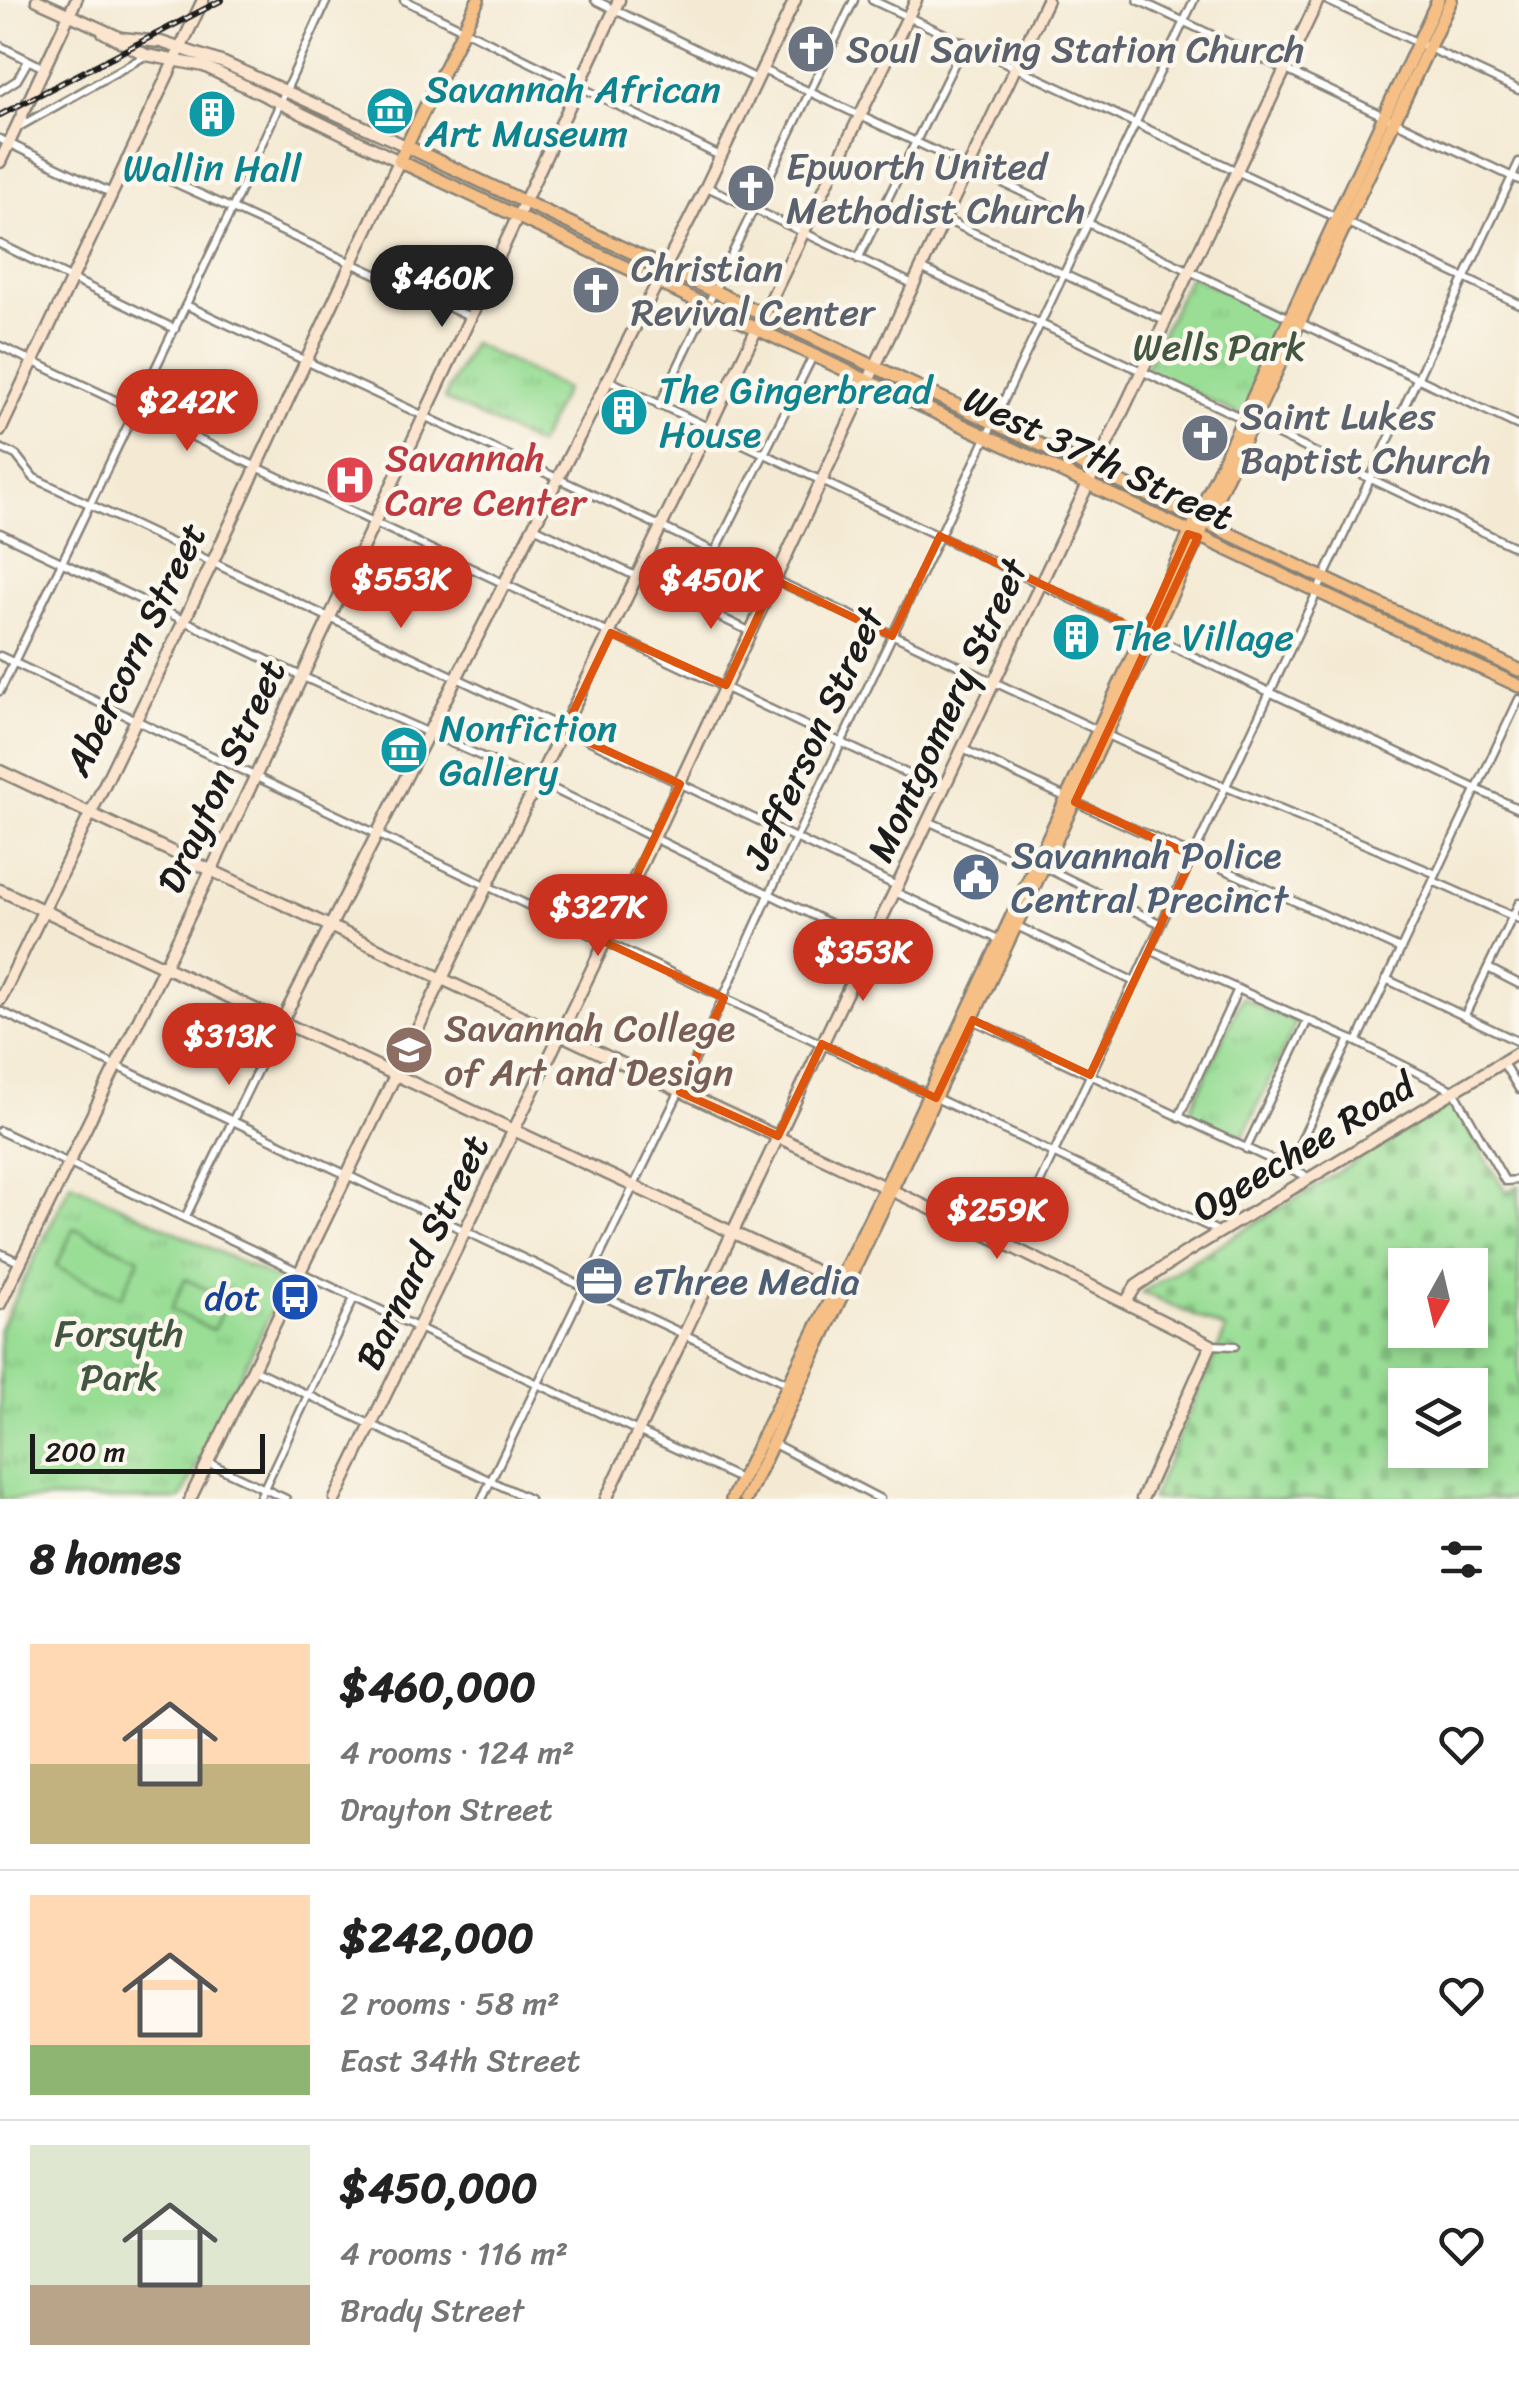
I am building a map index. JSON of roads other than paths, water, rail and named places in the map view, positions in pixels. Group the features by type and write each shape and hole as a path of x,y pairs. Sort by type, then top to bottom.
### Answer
{"main road":[{"path":"37,0 103,32 124,48 171,62 204,66 279,106 399,161"},
{"path":"0,162 4,141 16,129 76,0"},
{"path":"0,431 124,160 203,0"},
{"name":"Abercorn Street","path":"0,1000 478,0"},
{"path":"282,1021 706,186 794,0"},
{"path":"190,1499 916,0"},
{"name":"Barnard Street","path":"335,1499 605,942 1047,0"},
{"name":"Montgomery Street","path":"606,1499 1318,0"},
{"path":"746,1499 747,1482 787,1383 889,1190 998,939 1037,868 1148,635 1422,45 1438,0"},
{"path":"1422,45 1451,0"},
{"name":"Drayton Street","path":"0,1304 211,872 617,5"},
{"path":"103,32 180,47 406,146"},
{"name":"West 37th Street","path":"406,146 523,205 1519,670"},
{"name":"West 37th Street","path":"399,161 867,384 1519,686"},
{"path":"0,771 778,1136 1211,1345 1142,1499"},
{"path":"932,1096 973,1020 1037,868"},
{"path":"0,890 841,1283"},
{"name":"Ogeechee Road","path":"1126,1302 1136,1286 1519,1052"},
{"path":"732,1499 774,1444 841,1283"}],"street":[{"path":"0,691 232,209 327,0"},
{"path":"404,0 720,156"},
{"path":"595,0 617,5 1519,426"},
{"path":"659,406 854,0"},
{"path":"872,0 1519,304"},
{"path":"1138,0 1516,178"},
{"name":"Jefferson Street","path":"482,1499 680,1092 769,895 1194,0"},
{"path":"1326,0 1519,90"},
{"path":"858,259 965,42"},
{"path":"0,46 44,68"},
{"path":"16,129 146,55"},
{"path":"0,91 17,80 28,60"},
{"path":"4,141 110,192"},
{"path":"124,160 470,317"},
{"path":"1010,1246 1464,278 1516,178 1519,162"},
{"path":"706,186 753,212 913,284"},
{"path":"944,219 1165,321"},
{"path":"0,244 175,329"},
{"path":"922,268 1519,549"},
{"path":"186,305 1184,772 1226,784 1516,918"},
{"path":"0,346 942,790"},
{"path":"716,552 812,356"},
{"path":"607,380 821,484 1041,583 1519,809"},
{"path":"0,448 16,455 34,478 796,838 998,939"},
{"path":"534,527 752,632"},
{"path":"0,532 301,676 540,782 870,943"},
{"path":"0,656 1222,1232"},
{"path":"1288,1168 1386,979 1519,699"},
{"path":"962,748 1400,949"},
{"path":"928,821 1161,924"},
{"path":"1465,1015 1516,918 1519,904"},
{"path":"1016,925 1135,982"},
{"path":"1150,950 1354,1040 1454,1092 1506,1180 1519,1180"},
{"path":"1488,968 1519,984"},
{"path":"1386,979 1519,1042"},
{"path":"1178,1117 1238,988"},
{"path":"0,1011 787,1383"},
{"path":"973,1020 1308,1178"},
{"path":"1246,1148 1308,1020"},
{"path":"182,1217 282,1021"},
{"path":"1503,1063 1519,1089"},
{"path":"0,1131 747,1482"},
{"path":"0,1252 20,1262"},
{"path":"259,1499 354,1298"},
{"path":"1211,1345 1235,1346"},
{"path":"252,1368 529,1499"},
{"path":"774,1444 880,1499"},
{"path":"208,1462 286,1499"}],"railway":[{"path":"0,115 222,0"}],"place":[{"name":"Soul Saving Station Church","path":"811,49"},
{"name":"Savannah African Art Museum","path":"390,111"},
{"name":"Wallin Hall","path":"212,114"},
{"name":"Epworth United Methodist Church","path":"751,188"},
{"name":"Christian Revival Center","path":"596,290"},
{"name":"The Gingerbread House","path":"624,412"},
{"name":"Saint Lukes Baptist Church","path":"1205,438"},
{"name":"Savannah Care Center","path":"350,480"},
{"name":"The Village","path":"1076,637"},
{"name":"Nonfiction Gallery","path":"404,750"},
{"name":"Savannah Police Central Precinct","path":"976,877"},
{"name":"Savannah College of Art and Design","path":"409,1050"},
{"name":"eThree Media","path":"599,1281"},
{"name":"dot","path":"295,1297"}],"park label":[{"name":"Wells Park","path":"1219,347"},
{"name":"Forsyth Park","path":"119,1355"}]}
